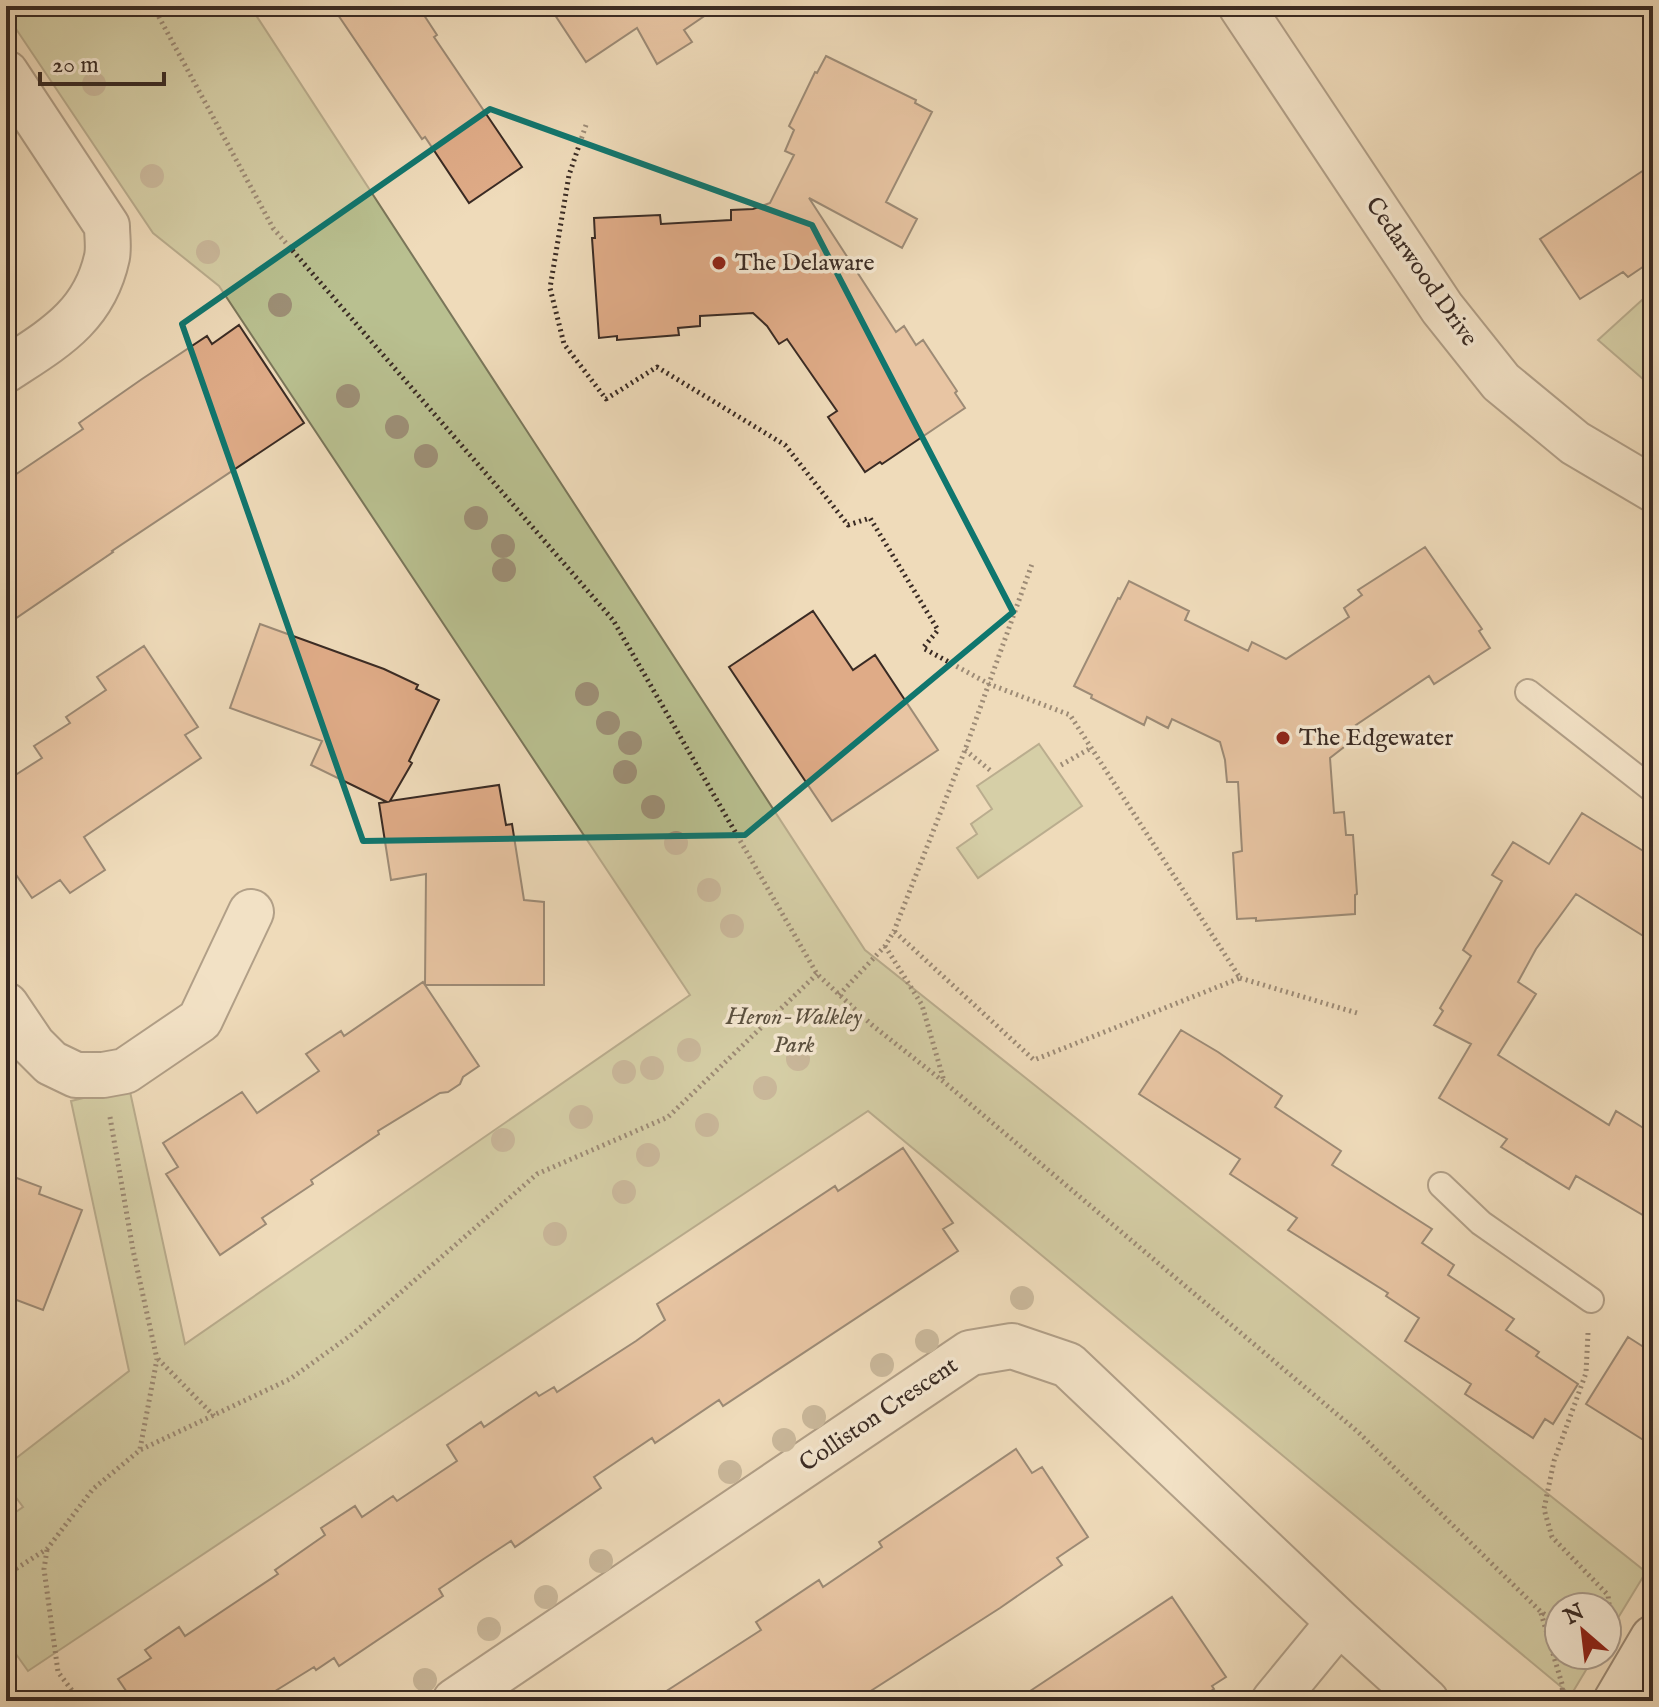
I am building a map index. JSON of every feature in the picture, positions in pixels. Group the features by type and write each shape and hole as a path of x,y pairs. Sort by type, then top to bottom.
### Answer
{"street":[{"name":"Cedarwood Drive","path":"1241,6 1442,308 1501,382 1575,443 1653,489"},
{"path":"6,73 107,226 107,256 89,302 67,330 6,370"},
{"path":"6,1005 33,1045 51,1063 76,1075 125,1071 200,1020 251,912"},
{"name":"Colliston Crescent","path":"455,1701 970,1353 1012,1346 1068,1365 1426,1701"},
{"path":"1274,1701 1339,1622"},
{"path":"1616,1701 1653,1638"}],"lane":[{"path":"1528,692 1653,790"},
{"path":"1441,1185 1481,1223 1591,1300"}],"path":[{"path":"153,6 273,228 613,620 817,974 872,1025 944,1082 1358,1432 1541,1612 1562,1684 1563,1701"},
{"path":"586,125 569,175 550,288 564,344 606,399 657,367 785,445 848,525 870,518 938,630 923,648 989,684 1070,715 1240,978"},
{"path":"839,995 885,946 894,931 965,750 1032,564"},
{"path":"1061,765 1091,748"},
{"path":"965,750 991,771"},
{"path":"894,931 1034,1060 1240,978 1357,1013"},
{"path":"885,946 922,1005 944,1082"},
{"path":"6,1575 47,1549 93,1489 140,1450 290,1379 354,1333 537,1174 668,1117 817,974"},
{"path":"103,1075 133,1250 157,1359 140,1450"},
{"path":"1591,1300 1586,1373 1554,1461 1544,1509 1552,1537 1604,1591"},
{"path":"157,1359 214,1416"},
{"path":"47,1549 44,1569 58,1672 80,1701"}],"highlighted area":[{"path":"490,109 812,225 1013,612 745,835 363,841 182,324"}],"green space":[{"name":"Heron-Walkley Park","path":"6,6 250,6 865,950 1646,1572 1623,1610 1623,1591 1543,1591 1543,1671 1585,1671 1571,1695 868,1111 28,1671 6,1640 6,1519 23,1507 6,1484 6,1466 129,1371 71,1101 129,1087 185,1344 690,995 219,286 153,233 6,14"},
{"path":"1653,290 1653,383 1651,386 1598,340"},
{"path":"1039,744 1082,806 978,878 957,848 977,834 971,824 992,809 977,786"}],"building":[{"path":"332,6 418,6 437,35 434,37 522,167 469,203"},
{"path":"549,6 719,6 684,30 692,42 657,64 637,28 586,62"},
{"name":"The Delaware","path":"826,56 916,100 915,103 932,112 886,202 917,219 902,248 809,198 896,332 904,326 916,345 923,340 965,408 882,464 880,462 865,472 828,417 837,411 787,339 779,344 753,313 700,316 700,326 678,328 679,335 617,340 617,336 599,338 592,238 595,238 594,218 660,215 661,224 731,220 731,210 753,209 770,203 794,155 785,151 794,130 789,126"},
{"path":"1653,164 1653,260 1628,277 1623,272 1580,299 1540,239"},
{"path":"239,325 304,423 6,625 6,481 83,429 79,423 142,379 207,336 212,344"},
{"name":"The Edgewater","path":"1425,547 1482,629 1479,631 1490,648 1434,684 1429,676 1356,725 1362,733 1330,758 1334,813 1344,812 1346,835 1353,835 1357,894 1355,914 1256,921 1256,918 1237,919 1233,853 1242,851 1238,782 1227,782 1220,742 1172,719 1168,728 1147,717 1144,725 1074,686 1118,598 1129,581 1189,611 1185,620 1248,651 1252,642 1286,659 1349,617 1344,608 1362,595 1358,590"},
{"path":"813,611 853,670 875,655 938,750 832,821 729,667"},
{"path":"260,624 384,669 418,685 416,689 439,700 409,761 412,763 390,801 499,785 506,825 512,824 524,900 544,902 544,985 425,985 426,874 391,880 379,803 387,802 311,765 322,741 230,708"},
{"path":"144,646 198,727 185,735 201,758 84,837 105,870 70,893 60,880 32,898 6,860 6,781 42,758 34,746 70,723 66,717 106,690 97,677"},
{"path":"1582,813 1653,857 1653,942 1576,894 1536,949 1518,982 1536,994 1498,1055 1609,1125 1616,1111 1653,1134 1653,1221 1576,1176 1569,1189 1501,1147 1507,1139 1439,1098 1471,1044 1434,1025 1443,1011 1440,1008 1471,956 1463,950 1502,881 1492,875 1513,842 1549,864"},
{"path":"423,982 479,1066 448,1092 440,1093 378,1131 379,1134 311,1180 313,1184 262,1218 266,1224 220,1255 166,1174 178,1167 163,1143 242,1092 257,1113 319,1071 306,1054 341,1031 344,1036"},
{"path":"1181,1030 1282,1096 1275,1107 1341,1151 1332,1165 1432,1229 1422,1243 1454,1265 1448,1275 1514,1319 1506,1330 1539,1352 1536,1356 1578,1384 1553,1424 1545,1419 1533,1438 1465,1394 1471,1384 1405,1341 1419,1318 1386,1296 1388,1293 1288,1230 1297,1218 1230,1174 1240,1159 1139,1094"},
{"path":"903,1148 953,1223 943,1229 958,1251 723,1406 719,1400 655,1443 652,1438 594,1477 601,1488 515,1547 511,1541 439,1589 443,1596 339,1666 334,1658 259,1701 133,1701 118,1679 151,1658 145,1650 179,1627 185,1636 278,1574 275,1570 325,1535 321,1528 355,1506 362,1517 393,1496 397,1501 457,1461 447,1445 481,1422 484,1427 536,1392 539,1396 554,1387 557,1392 636,1341 665,1320 657,1304 835,1186 838,1191"},
{"path":"6,1174 41,1187 39,1194 82,1210 43,1310 6,1296"},
{"path":"1628,1337 1653,1353 1653,1446 1586,1404"},
{"path":"1016,1449 1032,1473 1042,1467 1088,1537 1057,1558 1062,1565 1000,1608 855,1701 651,1701 761,1630 756,1622 819,1580 823,1587 882,1547 879,1542"},
{"path":"1172,1597 1226,1677 1196,1701 1015,1701"}],"place":[{"name":"The Delaware","path":"719,263"},
{"name":"The Edgewater","path":"1283,738"}]}
